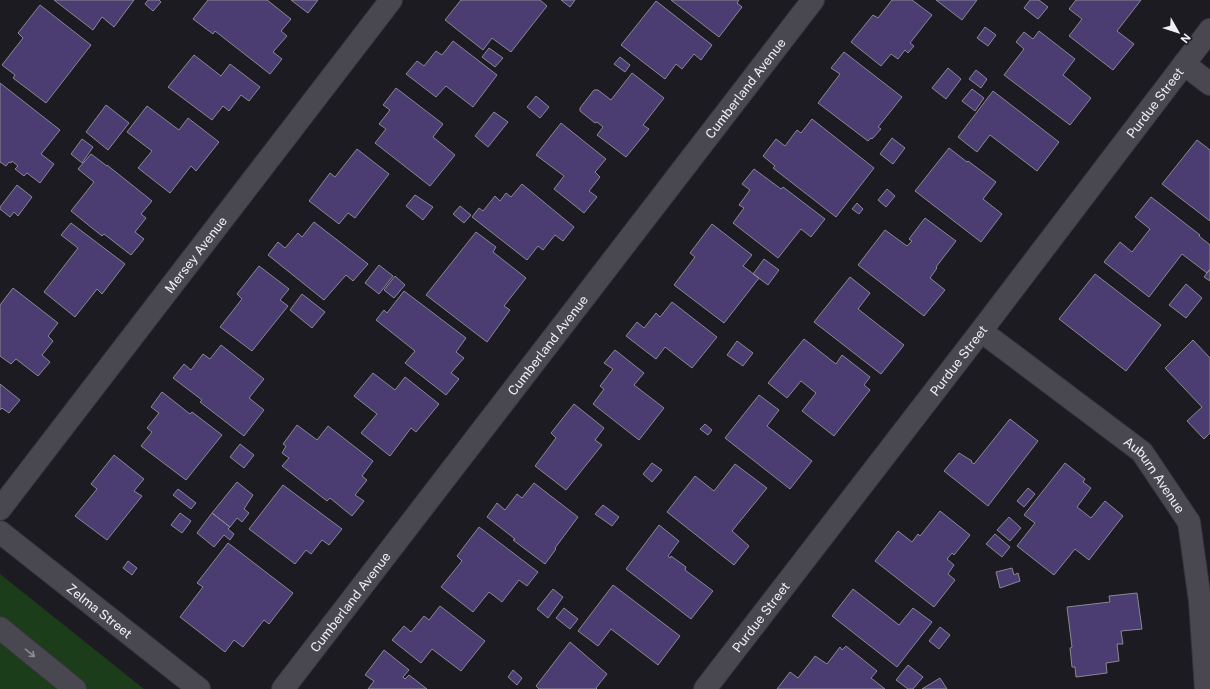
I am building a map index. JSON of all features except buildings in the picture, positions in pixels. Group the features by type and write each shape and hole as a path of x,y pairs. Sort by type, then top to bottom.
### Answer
{"street":[{"name":"Mersey Avenue","path":"0,509 391,0"},
{"name":"Cumberland Avenue","path":"283,689 812,0"},
{"name":"Purdue Street","path":"706,689 1210,30"},
{"path":"1184,64 1210,84"},
{"name":"Auburn Avenue","path":"981,331 1142,452 1189,522 1200,601 1206,689"},
{"name":"Zelma Street","path":"0,532 199,689"},
{"path":"0,628 75,689"}],"green space":[{"path":"0,574 144,689 0,689"}]}
